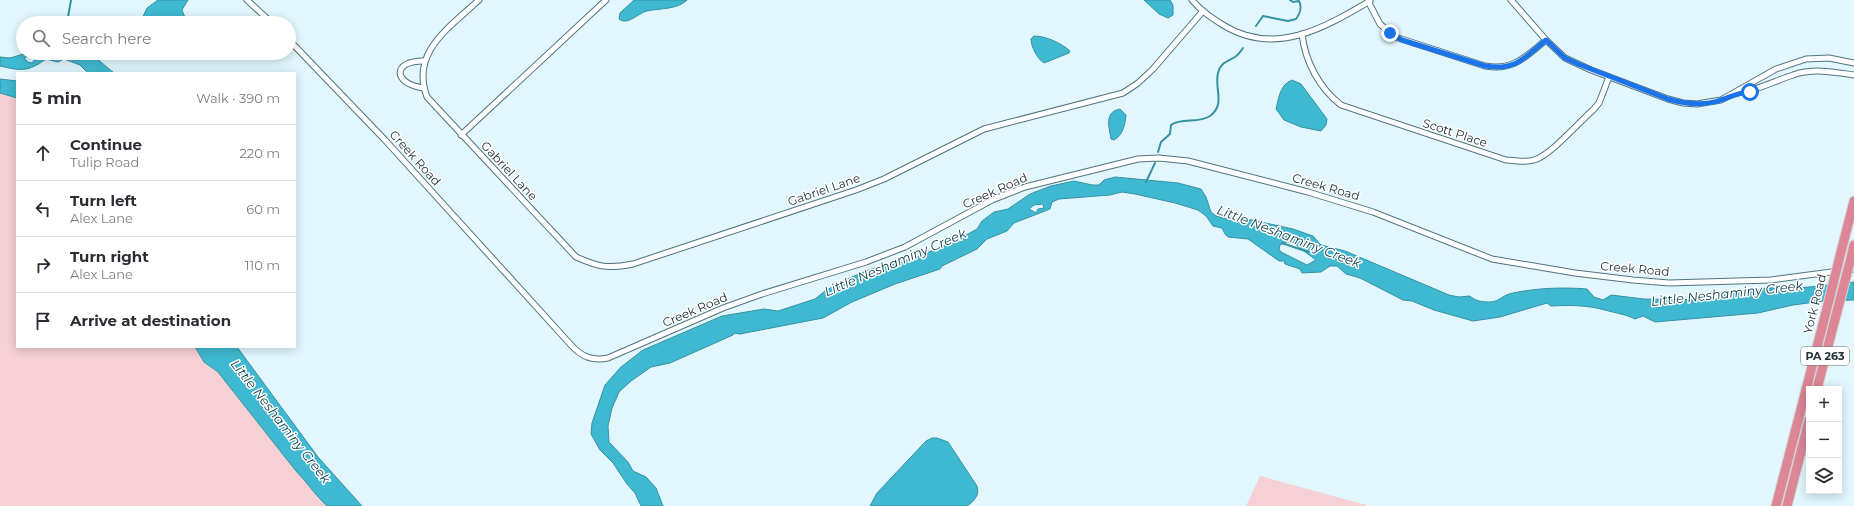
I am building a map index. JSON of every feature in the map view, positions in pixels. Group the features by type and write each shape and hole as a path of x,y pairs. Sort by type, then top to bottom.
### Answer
{"highway":[{"name":"York Road","path":"1776,506 1854,201"},
{"name":"York Road","path":"1818,386 1854,245"},
{"path":"1787,506 1808,422"}],"street":[{"path":"247,0 264,16"},
{"path":"425,61 408,62 402,66 400,72 401,78 407,84 424,88 425,61 430,49 437,39 479,0"},
{"path":"461,135 606,0"},
{"path":"1192,0 1203,11 1227,27 1251,36 1280,39 1323,27 1369,1 1380,24 1395,37 1485,66 1498,68 1512,66 1546,40"},
{"path":"1511,0 1546,40 1565,58 1609,77 1683,103 1710,103 1721,100 1736,93 1776,69 1794,62 1829,58 1854,63"},
{"name":"Gabriel Lane","path":"424,88 427,97 461,135 576,257 600,266 613,268 633,264 856,190 884,179 984,129 1123,93 1138,83 1154,69 1203,11"},
{"name":"Scott Place","path":"1302,34 1307,59 1324,88 1341,105 1506,160 1533,161 1545,154 1599,103 1609,77"},
{"name":"Creek Road","path":"296,47 380,135 575,350 579,354 590,359 599,360 608,358 749,298 893,252 922,239 992,200 1025,187 1138,159 1159,158 1188,161 1308,192 1354,205 1479,255 1514,264 1633,280 1669,283 1771,280 1854,269"},
{"path":"1736,93 1750,92 1804,72 1826,71 1854,75"}],"shaded area":[{"path":"0,86 16,90 16,348 209,348 337,506 0,506"},
{"path":"1260,476 1366,505 1366,506 1246,506"}],"water":[{"path":"158,0 188,0 182,10 184,16 143,16 147,8"},
{"path":"634,0 687,0 678,6 647,11 626,21 619,19 620,13"},
{"path":"1144,0 1170,0 1173,5 1173,15 1168,18 1159,14"},
{"path":"1034,36 1053,40 1070,51 1069,53 1044,63 1039,59 1033,49 1031,39"},
{"path":"16,56 16,60 26,60 32,63 34,60 44,60 29,68 14,69 0,66 0,57 10,58"},
{"path":"50,60 62,60 58,62"},
{"path":"67,60 98,60 113,72 87,72 80,65"},
{"path":"0,79 16,81 16,98 0,93"},
{"path":"1292,80 1301,84 1327,119 1326,125 1321,131 1301,127 1284,120 1276,109 1282,88"},
{"path":"1120,109 1126,115 1125,122 1120,135 1114,140 1111,139 1109,121 1112,113"},
{"path":"1115,177 1178,183 1201,189 1206,197 1211,212 1216,216 1223,218 1247,219 1293,229 1313,236 1321,245 1345,251 1449,295 1459,297 1470,296 1474,299 1487,302 1493,302 1507,295 1522,291 1559,288 1587,289 1594,297 1603,300 1611,295 1644,299 1714,300 1732,292 1758,290 1764,288 1800,288 1854,282 1854,300 1823,301 1793,305 1758,313 1655,322 1643,316 1635,319 1598,308 1551,306 1547,303 1500,317 1473,321 1434,310 1412,301 1403,300 1360,278 1346,274 1337,266 1330,266 1321,272 1302,273 1300,269 1285,264 1284,261 1279,261 1248,239 1228,237 1222,228 1213,226 1206,216 1198,210 1175,203 1122,192 1110,195 1059,199 1052,202 1050,209 1014,223 1007,231 987,239 977,249 942,266 940,269 895,284 852,302 823,318 740,334 734,333 733,335 670,363 651,367 631,381 619,392 612,408 608,426 609,442 628,462 633,471 646,477 656,488 663,506 641,506 635,493 613,463 600,450 591,434 592,423 605,385 621,367 643,350 722,316 764,309 778,311 815,299 825,291 847,279 871,269 899,263 957,240 977,229 982,221 994,212 1008,209 1030,194 1051,186 1074,181 1099,185 1104,180","holes":["1043,204 1044,208 1038,209 1036,213 1029,209 1034,205","1286,242 1292,242 1316,260 1307,265 1281,252 1279,249 1280,245"]},
{"path":"196,348 238,348 318,457 362,506 327,506 296,471 218,372 204,362"},
{"path":"932,438 937,438 948,442 977,486 978,492 974,500 967,506 870,506 877,493 926,441"}],"waterway":[{"path":"68,16 71,0"},
{"path":"1256,26 1263,16 1288,21 1296,19 1299,15 1300,3 1299,1 1293,2 1290,0"},
{"path":"1158,152 1161,142 1170,134 1171,125 1180,121 1200,120 1210,116 1215,111 1219,101 1217,79 1220,67 1235,57 1243,48"},
{"path":"1146,182 1155,163"},
{"name":"Little Neshaminy Creek","path":"1282,243 1308,252"}],"route":[{"path":"1390,33 1402,40 1485,66 1498,68 1506,68 1519,62 1546,40 1565,58 1578,64 1668,99 1683,103 1710,103 1736,93 1750,92"}]}
